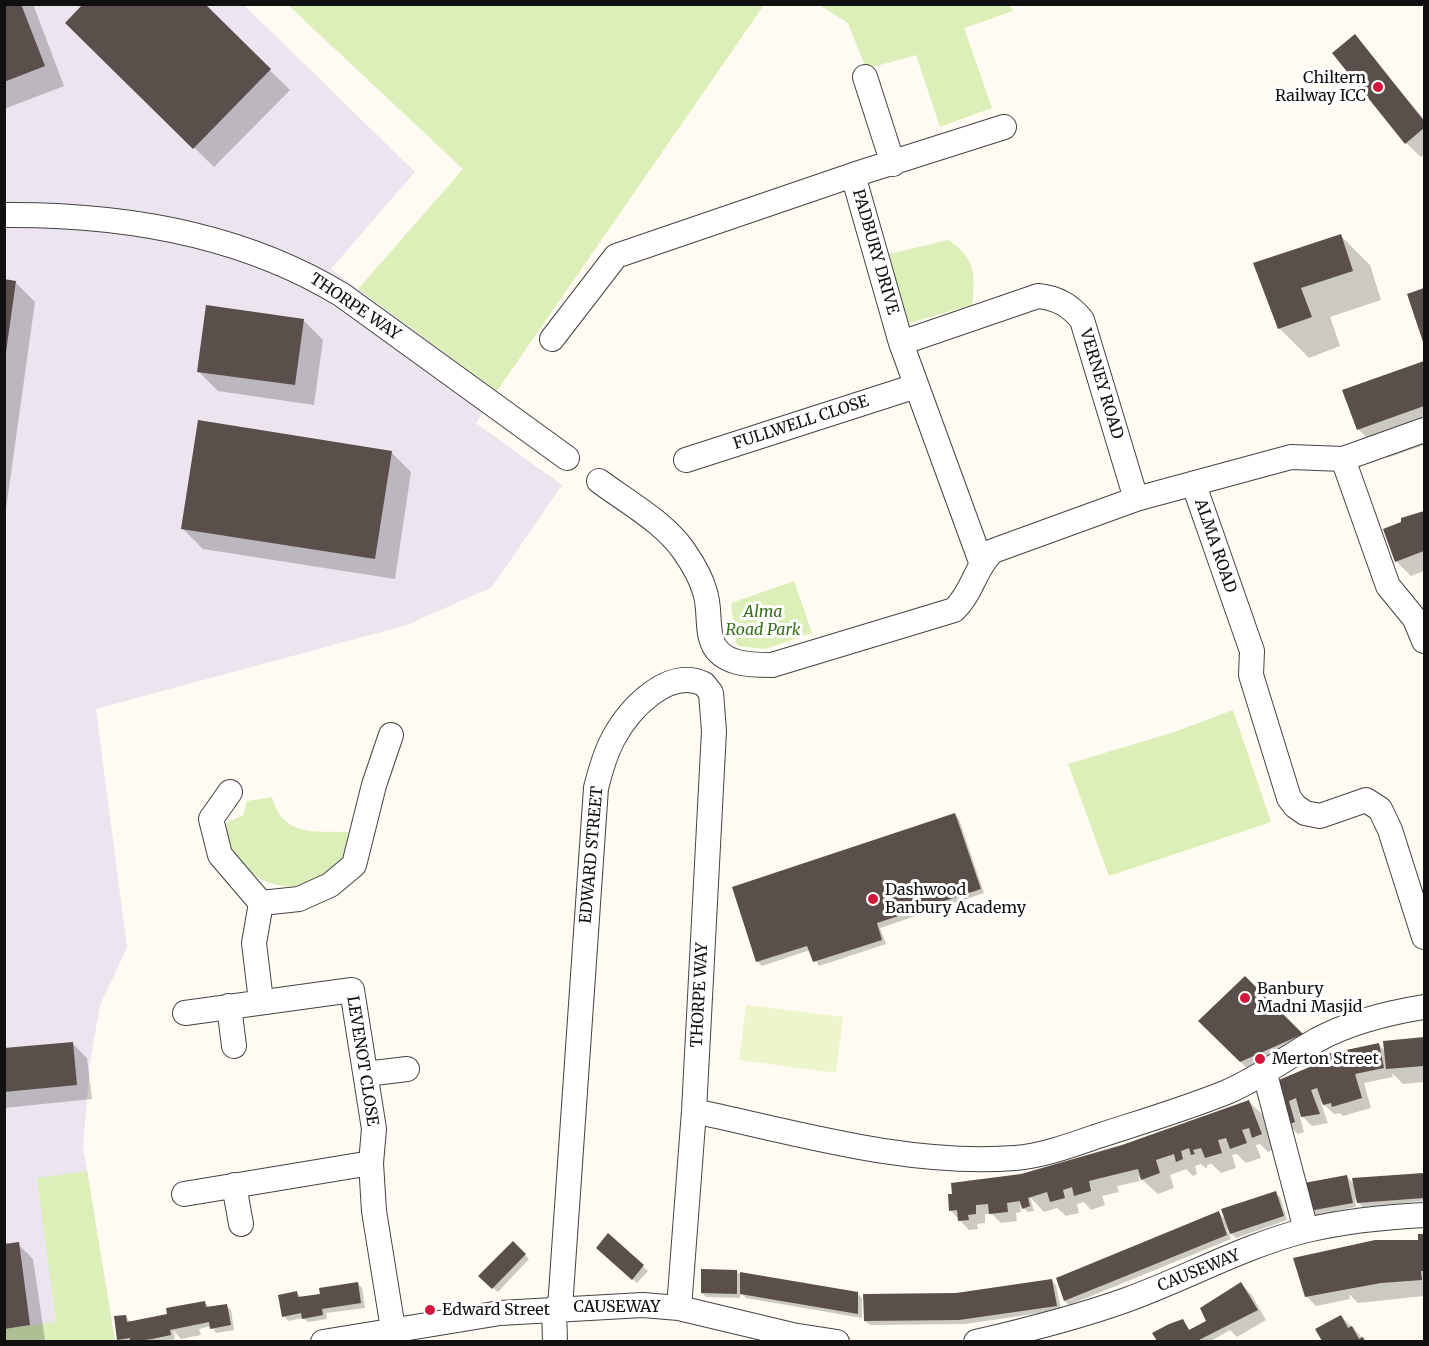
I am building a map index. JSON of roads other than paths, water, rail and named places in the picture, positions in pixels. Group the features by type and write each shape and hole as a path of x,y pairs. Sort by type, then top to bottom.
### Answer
{"street":[{"path":"866,77 893,164"},
{"path":"853,175 1004,127"},
{"name":"PADBURY DRIVE","path":"552,339 616,256 853,175 901,343 981,562"},
{"name":"THORPE WAY","path":"4,215 63,217 164,229 264,255 305,273 342,295 567,458"},
{"name":"VERNEY ROAD","path":"901,343 1038,296 1054,298 1074,310 1082,320 1136,499"},
{"name":"FULLWELL CLOSE","path":"686,460 916,386"},
{"path":"1194,485 1291,457 1343,459 1425,430"},
{"path":"1343,459 1388,586 1415,619 1425,641"},
{"path":"599,481 666,531 683,549 697,571 706,593 711,639 722,655 742,666 772,665 954,610 965,600 981,562"},
{"name":"ALMA ROAD","path":"981,562 993,551 1136,499 1194,485 1252,651 1251,675 1289,798 1305,813 1320,816 1366,800 1380,809 1390,830 1425,937"},
{"name":"EDWARD STREET","path":"555,1341 596,788 613,739 642,702 673,680 694,679 704,684"},
{"name":"THORPE WAY","path":"679,1308 694,1111 714,731 711,693 704,684"},
{"path":"261,903 299,899 330,885 354,865 374,785 391,735"},
{"path":"230,792 211,819 220,855 261,903"},
{"path":"261,903 254,943 261,1000"},
{"name":"LEVENOT CLOSE","path":"184,1013 261,1000 352,990 374,1128 371,1163 374,1211 393,1329"},
{"path":"229,1006 234,1046"},
{"path":"694,1111 852,1144 934,1158 1018,1158 1079,1142 1191,1106 1264,1074 1318,1040 1366,1019 1425,1007"},
{"path":"366,1074 407,1070"},
{"path":"1264,1074 1306,1230"},
{"path":"184,1194 371,1163"},
{"path":"234,1185 241,1224"},
{"name":"CAUSEWAY","path":"976,1341 1051,1324 1130,1299 1306,1230 1360,1220 1425,1215"},
{"name":"CAUSEWAY","path":"323,1341 393,1329 557,1308 643,1305 679,1308 792,1335 837,1341"}],"place":[{"name":"Chiltern Railway ICC","path":"1378,87"},
{"name":"Dashwood Banbury Academy","path":"873,899"},
{"name":"Banbury Madni Masjid","path":"1245,998"},
{"name":"Merton Street","path":"1260,1059"},
{"name":"Edward Street","path":"430,1310"}],"park label":[{"name":"Alma Road Park","path":"763,621"}]}
